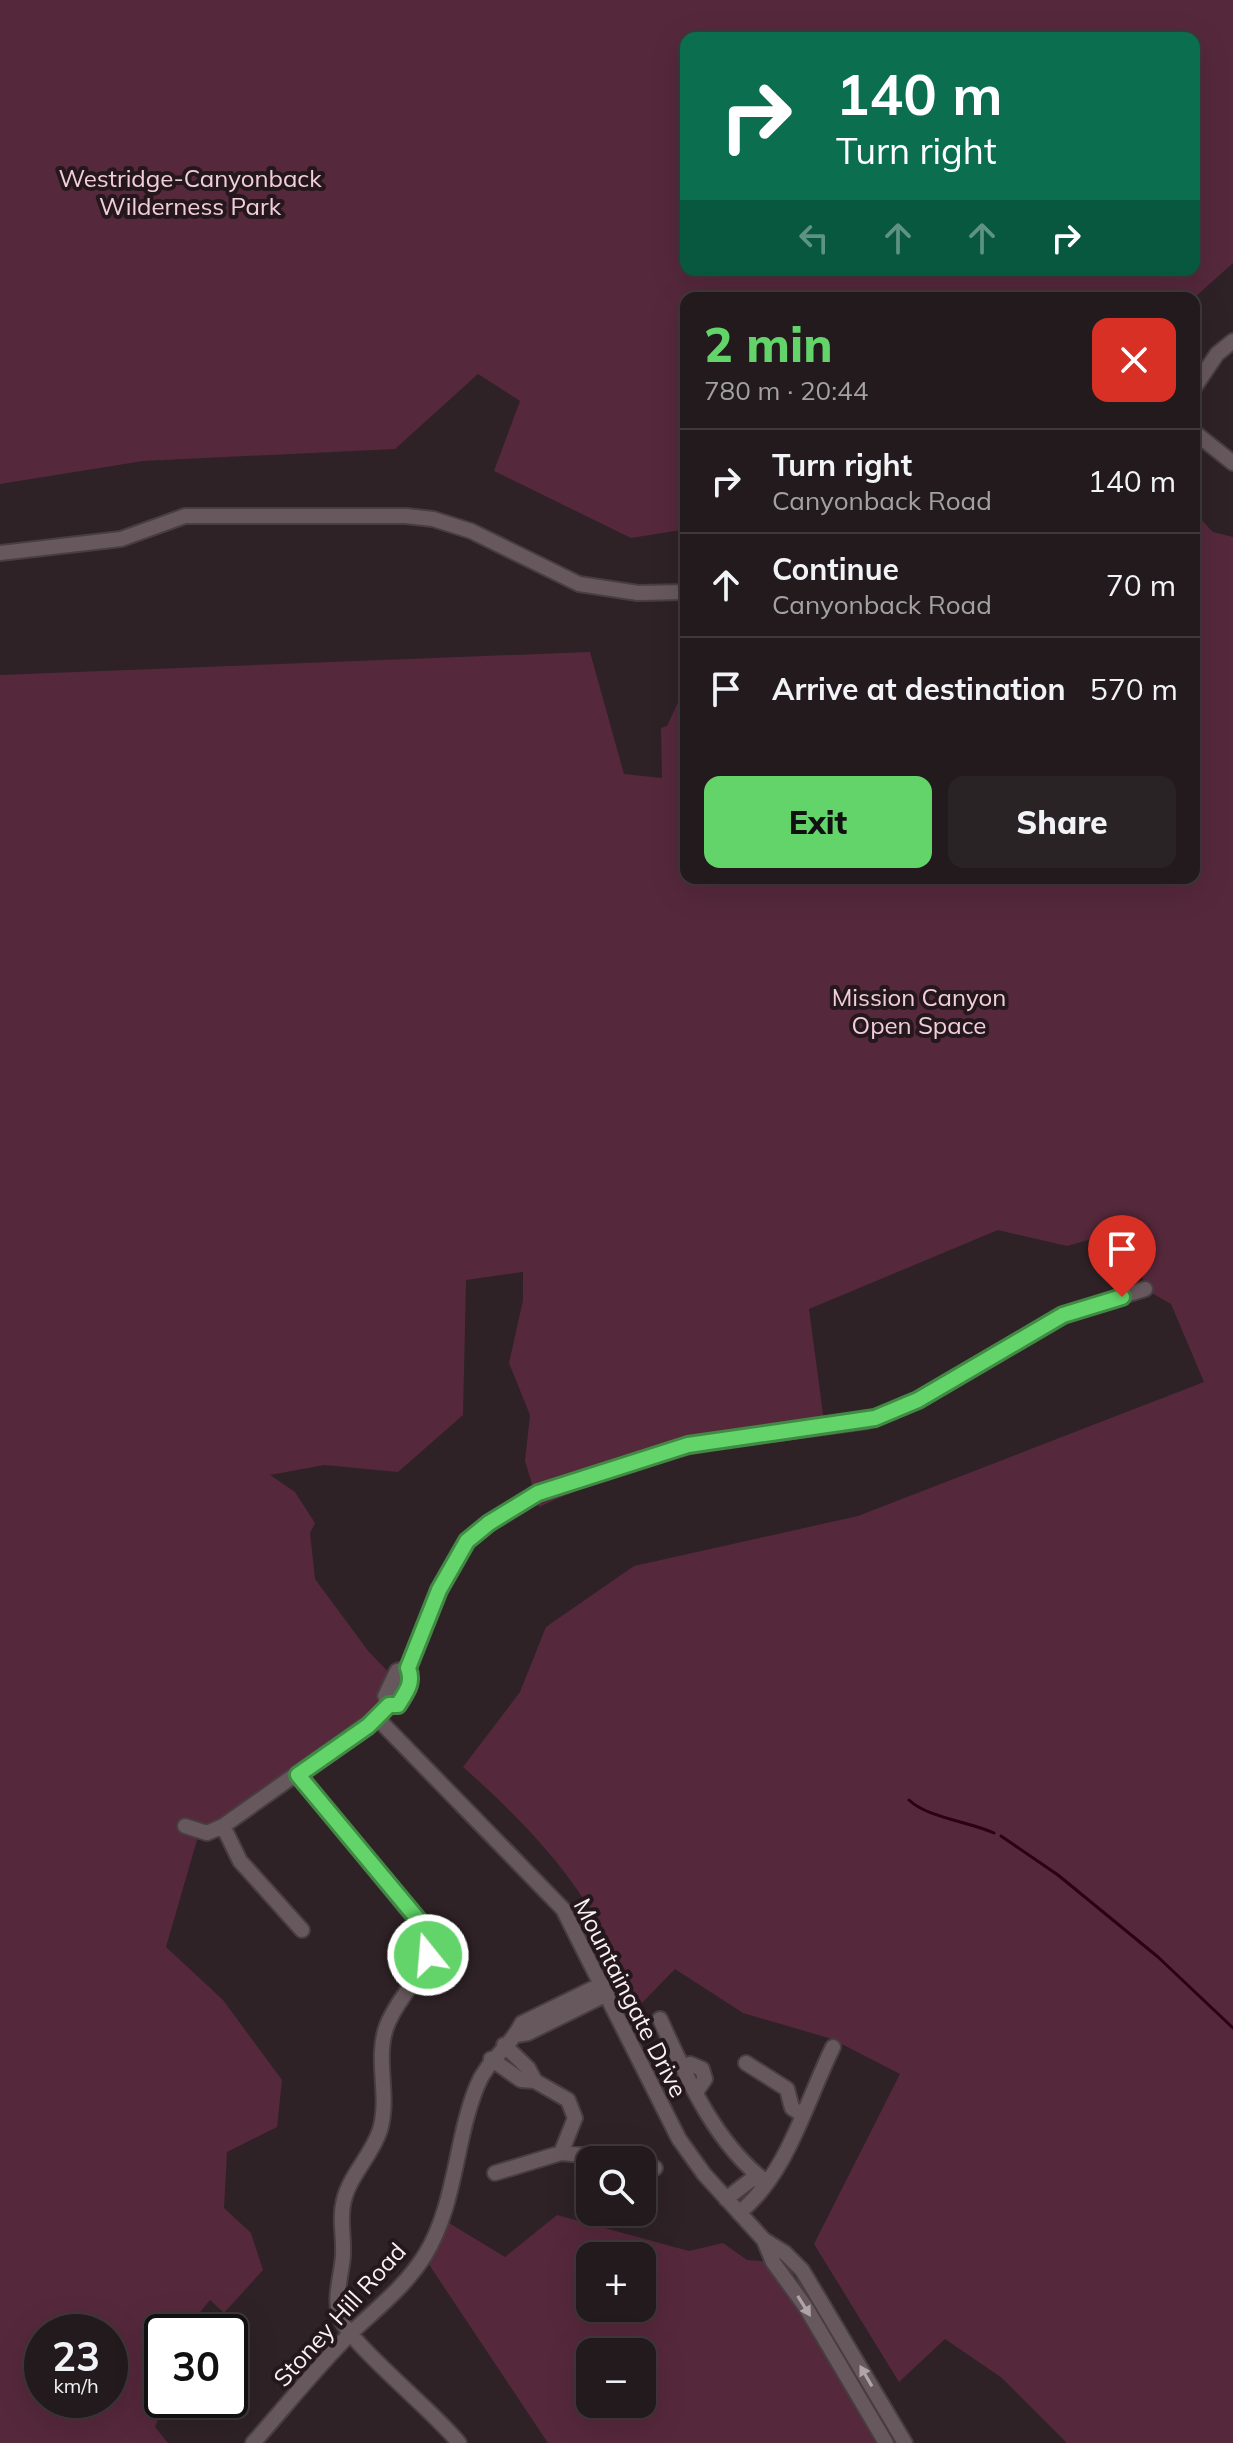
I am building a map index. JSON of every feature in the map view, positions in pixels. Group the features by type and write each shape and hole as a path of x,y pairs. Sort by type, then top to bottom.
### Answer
{"street":[{"path":"1200,379 1217,354 1233,341"},
{"path":"1200,437 1233,463"},
{"path":"0,553 121,539 185,516 406,516 433,519 471,531 579,584 638,593 680,592"},
{"path":"185,1826 199,1833 223,1826 397,1703 412,1678 408,1668 439,1590 467,1541 489,1523 538,1493 688,1445 875,1418 918,1400 1063,1315 1145,1289"},
{"path":"397,1703 385,1696 397,1671 408,1668"},
{"name":"Mountaingate Drive","path":"377,1718 563,1909 679,2139 726,2199 764,2240 785,2253 802,2270 905,2443"},
{"path":"298,1775 421,1923 429,1944 425,1964 396,2005 386,2028 382,2051 385,2106 380,2129 343,2203 344,2244 338,2308 350,2335 428,2408 459,2443"},
{"path":"223,1826 240,1861 302,1930"},
{"name":"Stoney Hill Road","path":"253,2443 350,2335 409,2279 435,2238 465,2118 491,2059 522,2023 605,1989"},
{"path":"660,2019 696,2092 737,2154 765,2181"},
{"path":"510,2040 535,2081"},
{"path":"739,2213 761,2194 765,2181 781,2164 833,2047"},
{"path":"491,2059 521,2080 535,2081 556,2090 573,2107 575,2118 561,2153"},
{"path":"746,2063 787,2089 798,2088 810,2094"},
{"path":"787,2089 792,2108 801,2114"},
{"path":"495,2173 561,2153 576,2154"},
{"path":"726,2199 752,2179 765,2181"},
{"name":"Mountaingate Drive","path":"764,2240 773,2262 805,2306 886,2443"}],"green space":[{"name":"Westridge-Canyonback Wilderness Park","path":"0,0 1233,0 1233,263 1200,293 680,292 680,530 631,538 494,471 520,401 478,374 395,449 143,461 0,484"},
{"name":"Mission Canyon Open Space","path":"1200,518 1213,532 1233,537 1233,2443 1067,2443 1002,2378 945,2339 899,2382 814,2244 900,2074 832,2039 743,2013 675,1969 638,2007 605,1935 567,1875 520,1821 463,1767 520,1692 546,1627 634,1566 858,1516 1204,1382 1171,1304 1145,1289 1135,1245 1124,1230 1067,1246 998,1230 809,1309 825,1429 679,1458 609,1479 539,1507 525,1461 530,1415 509,1363 523,1300 523,1272 466,1280 463,1415 398,1472 324,1465 270,1475 295,1492 315,1523 310,1533 315,1579 369,1652 402,1686 377,1718 199,1833 166,1947 223,2000 282,2080 277,2127 227,2152 224,2208 251,2233 263,2270 224,2313 210,2300 199,2314 144,2314 144,2418 158,2418 155,2427 168,2443 0,2443 0,675 590,652 624,774 662,778 661,728 667,726 680,698 680,884 1200,884"},
{"path":"557,2215 576,2220 576,2226 597,2226 689,2251 723,2243 747,2260 773,2262 886,2443 548,2443 424,2257 441,2218 505,2257"}],"waterway":[{"path":"909,1800 926,1811 994,1833"},
{"path":"1001,1836 1058,1875 1158,1957 1233,2028"}],"route":[{"path":"428,1955 429,1944 421,1923 298,1775 368,1726 389,1705 398,1705 409,1687 412,1678 408,1668 439,1590 467,1541 509,1509 538,1493 688,1445 760,1433 856,1423 895,1411 949,1383 1063,1315 1122,1297"}]}
